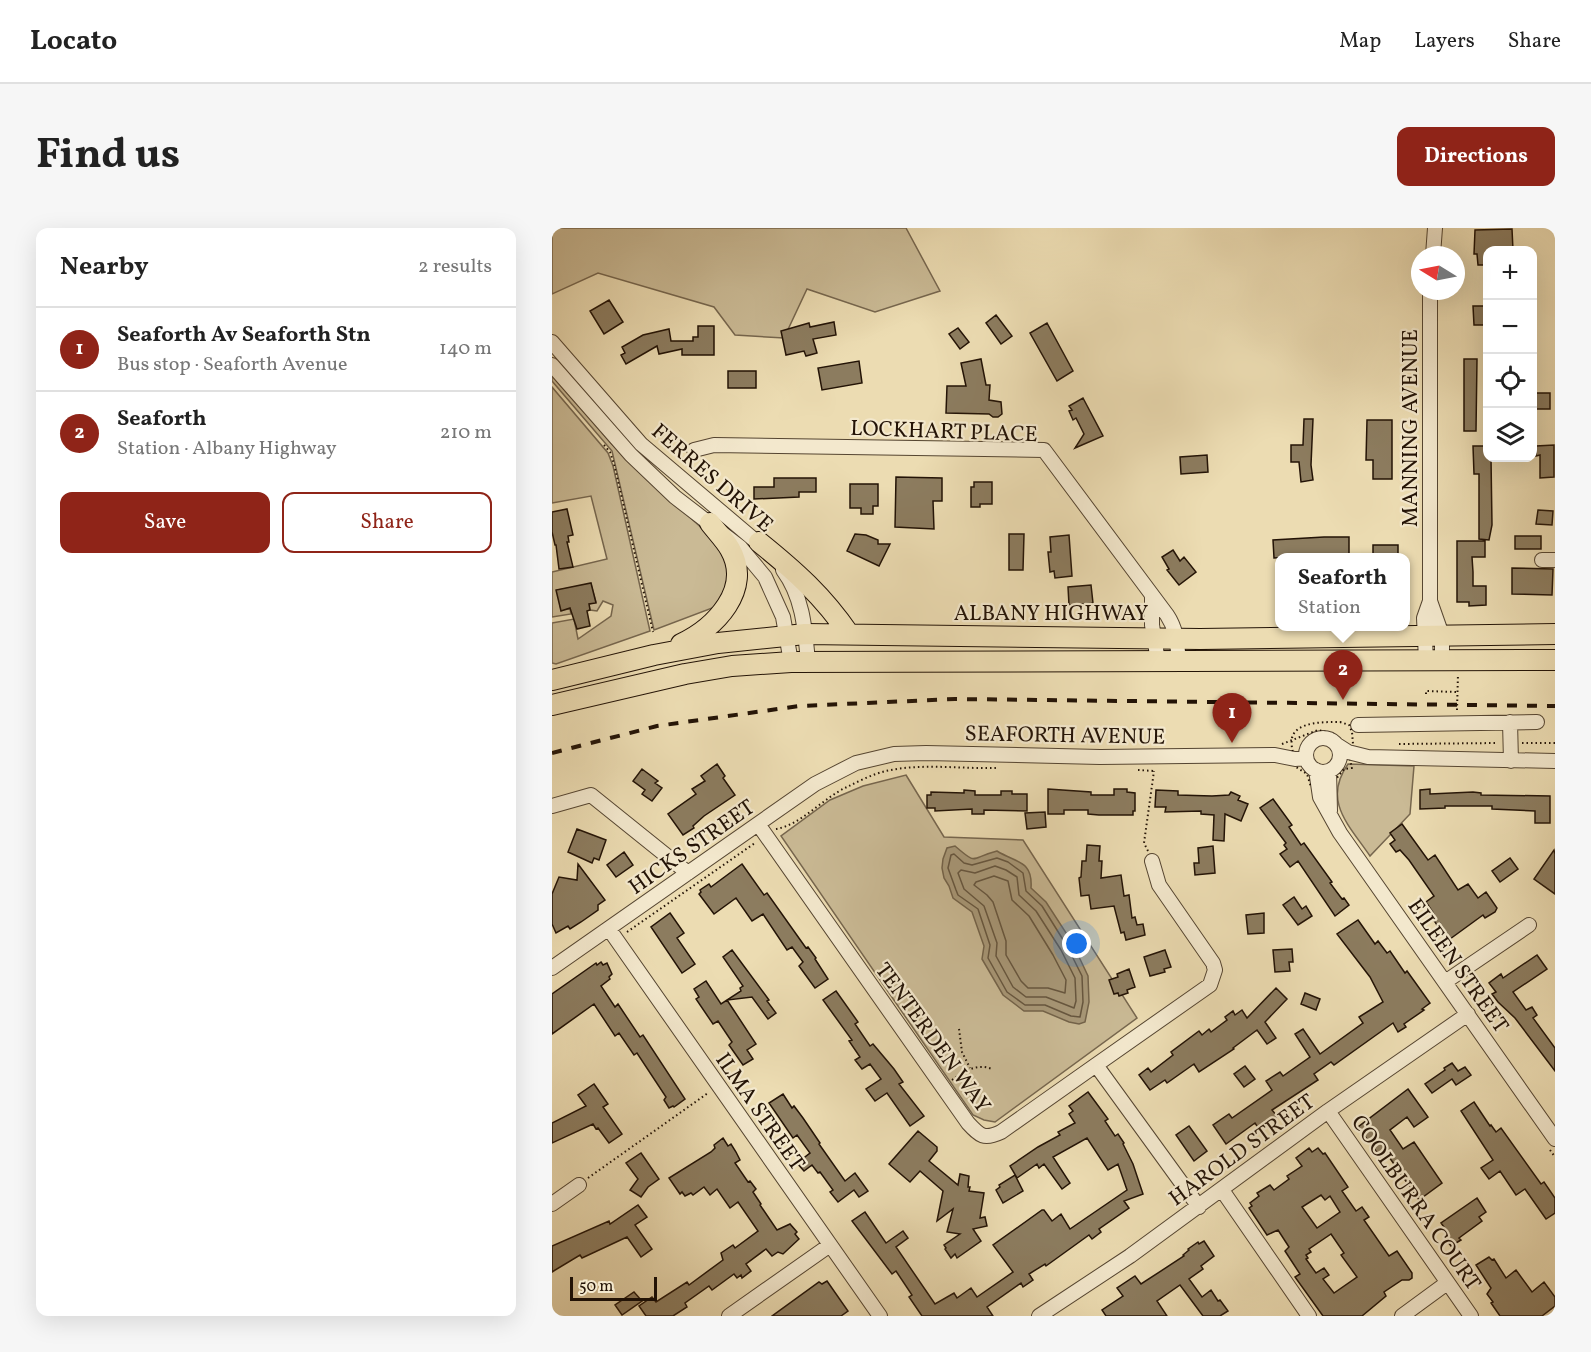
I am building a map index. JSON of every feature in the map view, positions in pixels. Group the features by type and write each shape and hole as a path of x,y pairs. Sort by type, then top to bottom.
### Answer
{"highway":[{"path":"665,652 699,636 716,619 736,590 737,572 730,550 710,523"},
{"path":"759,542 799,574 816,591 849,634"},
{"name":"ALBANY HIGHWAY","path":"552,680 665,652 718,643 796,635 1177,638 1555,634"},
{"path":"552,705 685,674 732,666 799,662 1555,660"}],"street":[{"path":"1434,246 1435,228"},
{"name":"MANNING AVENUE","path":"1430,300 1430,601 1424,618 1442,660"},
{"name":"FERRES DRIVE","path":"552,342 641,444 759,542 784,572 796,588 801,607 796,635 799,662"},
{"name":"FERRES DRIVE","path":"552,365 631,455 675,497 740,547 765,577 783,617 796,635"},
{"name":"LOCKHART PLACE","path":"694,450 714,446 1044,450 1174,625 1179,661"},
{"path":"1152,597 1152,625 1158,661"},
{"path":"1510,722 1511,761"},
{"path":"1358,725 1537,722"},
{"path":"1298,756 1306,750 1310,742 1325,738 1330,739 1333,766 1368,757 1555,761"},
{"name":"SEAFORTH AVENUE","path":"856,763 894,754 926,753 1298,756"},
{"name":"EILEEN STREET","path":"1298,756 1308,764 1333,766 1320,797 1340,833 1555,1139"},
{"name":"HICKS STREET","path":"552,968 815,784 856,763"},
{"path":"552,806 591,795 688,873"},
{"name":"TENTERDEN WAY","path":"758,824 968,1123 978,1134 990,1137 1001,1132 1210,985 1214,977 1213,963 1159,885 1152,861"},
{"path":"1445,982 1529,925"},
{"name":"ILMA STREET","path":"609,929 880,1316"},
{"name":"HAROLD STREET","path":"1039,1316 1130,1256 1328,1111 1468,1014"},
{"path":"1096,1065 1199,1207"},
{"name":"COOLBURRA COURT","path":"1328,1111 1471,1316"},
{"path":"552,1204 579,1185"},
{"path":"1222,1190 1309,1316"},
{"path":"729,1316 830,1245"},
{"path":"1402,1316 1447,1283"}],"path":[{"path":"602,443 614,464 653,632"},
{"path":"1442,660 1457,692 1457,722"},
{"path":"1426,694 1426,691 1457,692"},
{"path":"1340,722 1349,725 1353,744 1311,787 1307,774 1296,767 1298,756 1292,736 1300,728 1314,724 1340,722"},
{"path":"1152,861 1144,843 1156,756"},
{"path":"776,829 787,827 818,804 884,771 909,768 1001,768"},
{"path":"1130,770 1154,771"},
{"path":"625,934 758,841"},
{"path":"959,1029 962,1052 970,1068"},
{"path":"942,1086 970,1068 986,1066 992,1069"},
{"path":"579,1185 718,1086"}],"shaded area":[{"path":"552,228 906,228 940,291 875,312 807,289 784,338 735,335 714,307 598,273 552,294"},
{"path":"552,373 610,442 716,541 733,572 717,610 712,608 654,630 612,451 552,381"},
{"path":"552,387 608,453 613,466 650,631 556,664 552,663 552,623 574,619 578,639 611,616 613,605 603,601 597,611 590,610 589,604 596,602 591,584 557,590 561,610 570,609 571,614 552,617 552,572 607,559 591,496 552,503"},
{"path":"1348,764 1414,766 1410,814 1370,856 1347,823 1338,801 1341,777"},
{"path":"906,775 944,837 1023,840 1137,1018 995,1122 973,1115 781,836 830,800 863,786"}],"water":[{"path":"955,846 974,859 997,851 1026,867 1031,879 1031,888 1046,902 1072,942 1088,976 1089,1002 1085,1022 1079,1024 1069,1022 1043,1011 1024,1011 1003,995 982,959 984,946 972,912 953,898 944,878 943,859 947,848"}],"building":[{"path":"1512,229 1513,246 1483,246 1483,265 1478,265 1477,254 1474,254 1475,230"},
{"path":"609,300 623,322 604,334 590,311"},
{"path":"1473,306 1483,306 1483,325 1474,325"},
{"path":"996,315 1012,336 1001,344 986,323"},
{"path":"834,322 836,335 813,339 817,353 806,356 804,351 786,355 781,331 809,323 810,327"},
{"path":"1047,323 1073,371 1057,381 1030,333"},
{"path":"698,326 714,326 714,355 682,355 682,349 659,354 657,346 626,364 621,355 625,353 622,347 643,335 669,329 671,341 693,341 693,337 698,337"},
{"path":"958,328 969,342 960,349 949,334"},
{"path":"981,359 986,385 990,385 989,400 1001,402 1002,414 993,417 989,414 946,413 947,386 966,386 961,363"},
{"path":"1464,359 1477,359 1476,431 1464,431"},
{"path":"859,361 862,383 822,390 818,368"},
{"path":"728,371 756,371 756,388 728,388"},
{"path":"1537,393 1550,393 1550,409 1537,409"},
{"path":"1083,398 1103,436 1075,448 1084,434 1076,418 1073,420 1069,406"},
{"path":"1304,419 1313,419 1311,465 1313,480 1301,482 1299,462 1291,462 1291,445 1303,445"},
{"path":"1367,420 1392,420 1392,479 1373,479 1373,460 1366,460"},
{"path":"1554,445 1554,477 1540,478 1540,455 1537,456 1537,446"},
{"path":"1473,446 1483,446 1483,462 1491,462 1492,525 1489,540 1479,539 1479,474 1474,474"},
{"path":"1207,455 1208,472 1181,474 1180,457"},
{"path":"896,477 942,478 942,501 933,501 934,529 895,527"},
{"path":"774,478 816,478 816,492 799,492 799,497 754,499 754,487 774,487"},
{"path":"974,482 992,482 992,504 971,507 971,487 974,487"},
{"path":"850,484 878,484 878,506 873,506 873,514 861,514 861,508 850,508"},
{"path":"567,509 573,535 568,536 569,542 567,542 573,567 559,569 552,532 552,512"},
{"path":"1538,510 1553,511 1552,525 1536,524"},
{"path":"855,534 866,535 878,540 878,544 890,544 879,566 847,551"},
{"path":"1009,534 1024,534 1023,570 1009,570"},
{"path":"1069,535 1072,576 1055,578 1054,571 1050,572 1048,552 1051,552 1050,537"},
{"path":"1515,536 1541,536 1541,549 1515,549"},
{"path":"1349,537 1349,553 1275,553 1274,558 1273,540"},
{"path":"1457,541 1485,541 1485,557 1472,557 1473,586 1486,586 1486,605 1469,606 1469,602 1457,602"},
{"path":"1373,545 1398,545 1398,553 1373,553"},
{"path":"1173,550 1180,561 1184,557 1196,572 1179,585 1167,570 1169,569 1162,557"},
{"path":"1512,568 1553,569 1552,595 1512,594"},
{"path":"591,583 596,603 589,604 590,610 587,611 590,626 577,629 570,608 561,611 556,590"},
{"path":"1091,585 1093,603 1069,605 1068,587"},
{"path":"717,764 725,776 723,778 735,795 704,816 693,826 694,828 683,835 668,814 696,794 692,789 705,781 701,776"},
{"path":"642,769 658,781 655,783 662,788 652,801 642,794 645,790 633,781"},
{"path":"1048,789 1091,792 1091,795 1114,795 1114,789 1127,789 1127,792 1135,793 1135,811 1133,815 1088,814 1088,810 1064,810 1064,814 1048,814"},
{"path":"1430,789 1430,794 1473,792 1481,793 1481,795 1550,796 1550,823 1535,823 1535,811 1492,809 1492,806 1445,806 1445,808 1420,809 1420,790"},
{"path":"964,790 975,791 975,795 1001,795 1001,791 1027,794 1027,811 984,810 984,814 972,814 972,809 935,811 935,808 927,808 927,795 931,795 931,792 964,793"},
{"path":"1156,790 1178,791 1178,795 1212,796 1229,795 1231,792 1240,796 1238,800 1248,804 1241,821 1225,814 1224,841 1213,840 1214,815 1201,814 1201,811 1165,812 1166,807 1155,807"},
{"path":"1273,799 1292,825 1289,827 1301,845 1304,843 1332,882 1330,883 1349,905 1335,916 1298,861 1290,867 1280,854 1287,849 1284,845 1286,843 1260,808"},
{"path":"1045,812 1046,827 1027,829 1025,813"},
{"path":"1402,824 1428,860 1435,855 1458,890 1468,884 1478,898 1486,892 1497,908 1495,912 1485,918 1483,915 1450,939 1440,923 1437,925 1431,916 1434,914 1426,902 1434,896 1409,860 1400,850 1396,852 1390,844 1395,840 1390,833"},
{"path":"577,829 606,840 599,860 594,858 592,863 568,852"},
{"path":"1087,845 1100,846 1101,878 1121,875 1124,896 1129,895 1132,918 1135,917 1137,925 1143,924 1145,935 1126,940 1124,932 1121,933 1114,906 1091,909 1089,895 1081,896 1079,878 1082,861 1086,861"},
{"path":"1213,846 1215,873 1195,875 1194,863 1199,863 1198,848"},
{"path":"1554,850 1555,854 1555,894 1534,879"},
{"path":"624,852 633,865 616,877 607,865"},
{"path":"1510,858 1518,869 1500,882 1492,871"},
{"path":"578,864 605,900 598,905 598,910 581,922 570,929 568,926 556,933 552,924 552,894 559,877 577,880"},
{"path":"742,864 764,895 767,893 806,948 808,947 816,958 828,979 815,988 799,966 803,962 792,947 787,950 763,914 752,921 736,898 714,914 699,894 700,890 709,884 711,887"},
{"path":"1294,897 1302,909 1306,906 1312,916 1298,925 1283,905"},
{"path":"670,913 684,933 677,938 695,964 682,973 651,927"},
{"path":"1264,913 1264,933 1248,934 1246,915"},
{"path":"1358,920 1375,944 1378,941 1387,953 1390,951 1430,1003 1404,1024 1406,1027 1398,1032 1393,1023 1334,1065 1331,1062 1314,1074 1318,1080 1272,1110 1277,1116 1259,1129 1255,1123 1226,1144 1213,1125 1229,1114 1232,1118 1272,1090 1266,1081 1280,1072 1283,1076 1310,1057 1295,1034 1303,1029 1320,1054 1363,1023 1359,1017 1383,1002 1370,977 1337,934"},
{"path":"1292,949 1293,962 1289,962 1290,971 1275,972 1273,950"},
{"path":"732,950 776,1013 768,1019 752,997 727,1000 741,991 740,988 743,986 723,957"},
{"path":"1165,950 1171,967 1164,969 1165,972 1150,976 1144,957"},
{"path":"1537,955 1547,969 1513,992 1526,1010 1532,1007 1537,1015 1533,1018 1555,1048 1555,1071 1515,1018 1492,994 1496,992 1489,983 1501,974 1503,978"},
{"path":"601,962 603,965 607,963 612,974 610,979 601,986 615,1007 618,1004 640,1037 643,1035 685,1099 674,1107 669,1108 664,1100 666,1097 637,1053 634,1055 619,1033 615,1036 594,1004 552,1034 552,994 596,963 597,965"},
{"path":"1129,969 1135,987 1119,996 1118,993 1114,994 1109,980"},
{"path":"706,981 721,1004 727,1000 756,1044 747,1050 753,1059 743,1065 729,1045 732,1042 718,1021 713,1024 696,999 699,997 694,989"},
{"path":"1276,988 1287,999 1265,1022 1276,1038 1267,1044 1257,1030 1234,1049 1199,1072 1194,1064 1167,1083 1165,1080 1150,1090 1139,1075 1148,1068 1151,1072 1173,1055 1171,1052 1199,1031 1202,1035 1209,1029 1211,1032 1227,1020 1225,1017 1233,1011 1235,1015 1242,1010 1247,1018"},
{"path":"836,991 858,1022 855,1024 870,1046 873,1044 894,1069 903,1082 899,1084 924,1116 910,1126 887,1093 875,1101 866,1089 881,1079 870,1064 862,1069 855,1060 860,1057 849,1041 852,1040 823,1000"},
{"path":"1305,993 1320,999 1316,1010 1301,1004"},
{"path":"1452,1063 1458,1071 1465,1067 1471,1075 1456,1085 1452,1079 1432,1093 1425,1084"},
{"path":"1245,1066 1255,1079 1244,1087 1234,1074"},
{"path":"594,1084 608,1104 603,1107 622,1134 609,1143 593,1124 552,1143 552,1123 586,1106 578,1095"},
{"path":"1408,1089 1428,1117 1414,1127 1407,1117 1390,1130 1403,1149 1414,1142 1442,1183 1419,1200 1387,1154 1381,1158 1358,1127"},
{"path":"1088,1092 1108,1119 1105,1121 1115,1136 1118,1134 1124,1143 1143,1194 1124,1201 1129,1208 1099,1229 1101,1232 1092,1239 1089,1235 1046,1266 1045,1264 1029,1274 1033,1280 1023,1287 1021,1283 987,1307 993,1316 922,1316 909,1297 912,1295 896,1271 892,1274 852,1221 865,1212 886,1243 903,1231 908,1238 896,1247 935,1304 954,1293 957,1298 971,1288 977,1297 1013,1272 993,1245 1042,1210 1052,1221 1061,1214 1070,1229 1127,1190 1118,1164 1108,1170 1087,1138 1053,1157 1070,1183 1062,1189 1044,1164 1039,1168 1037,1164 1017,1178 1010,1166 1060,1135 1058,1132 1075,1123 1069,1114 1073,1111 1069,1106"},
{"path":"783,1094 792,1108 794,1106 803,1118 845,1181 855,1173 868,1191 859,1197 854,1190 838,1202 830,1192 833,1190 820,1172 818,1173 812,1165 804,1171 797,1163 810,1153 797,1135 793,1138 769,1103"},
{"path":"1474,1102 1490,1126 1496,1132 1501,1128 1541,1184 1544,1182 1555,1198 1555,1213 1546,1219 1525,1189 1516,1195 1500,1171 1489,1179 1481,1168 1493,1160 1461,1111"},
{"path":"1189,1126 1207,1151 1194,1161 1176,1135"},
{"path":"918,1131 937,1147 937,1151 929,1161 958,1185 960,1174 969,1176 969,1191 984,1193 980,1218 985,1217 987,1226 973,1229 981,1241 957,1258 955,1254 951,1258 944,1245 960,1234 947,1232 953,1209 937,1221 943,1191 920,1171 910,1182 889,1164"},
{"path":"723,1138 736,1152 740,1160 735,1163 748,1182 750,1181 756,1189 753,1192 777,1230 790,1224 797,1232 795,1234 799,1239 783,1254 778,1252 772,1256 766,1249 746,1264 751,1271 742,1278 741,1275 737,1278 734,1274 712,1290 709,1286 685,1303 687,1307 673,1316 646,1316 639,1306 652,1297 656,1302 687,1282 689,1285 723,1260 721,1253 733,1245 735,1248 758,1231 738,1202 730,1208 717,1189 710,1195 704,1187 693,1195 691,1193 685,1196 682,1192 680,1194 669,1178 711,1152 715,1148 714,1145"},
{"path":"1309,1148 1312,1152 1318,1148 1323,1154 1325,1153 1348,1187 1342,1191 1356,1211 1362,1207 1369,1217 1364,1220 1389,1256 1397,1251 1412,1273 1412,1278 1402,1280 1384,1292 1386,1296 1362,1316 1323,1316 1295,1277 1300,1274 1285,1251 1289,1247 1278,1230 1267,1235 1249,1208 1252,1206 1250,1203 1259,1196 1257,1193 1270,1185 1274,1190 1289,1179 1287,1176 1302,1166 1296,1158","holes":["1321,1195 1325,1200 1330,1196 1340,1212 1317,1228 1302,1207","1331,1234 1344,1253 1341,1255 1357,1277 1334,1293 1323,1279 1329,1275 1324,1268 1316,1273 1306,1259 1308,1258 1306,1255 1311,1252 1309,1249"]},
{"path":"641,1153 659,1179 648,1187 641,1197 630,1190 638,1179 626,1163"},
{"path":"1015,1175 1023,1191 1003,1203 996,1190 1000,1187 999,1185"},
{"path":"1477,1198 1486,1212 1479,1217 1482,1221 1451,1246 1444,1237 1449,1234 1441,1223"},
{"path":"638,1205 647,1217 635,1225 652,1249 641,1257 627,1237 582,1258 580,1255 552,1272 552,1246 609,1221 610,1224"},
{"path":"1204,1241 1214,1256 1201,1266 1203,1269 1189,1279 1202,1297 1211,1290 1228,1311 1220,1316 1203,1316 1180,1285 1157,1301 1167,1316 1106,1316 1102,1310 1123,1296 1117,1288 1135,1276 1141,1284 1184,1256 1188,1249 1198,1242 1199,1244"},
{"path":"1489,1257 1494,1259 1506,1278 1516,1270 1532,1292 1544,1282 1555,1297 1555,1306 1542,1316 1500,1316 1487,1294 1491,1288 1476,1265"},
{"path":"827,1281 848,1311 841,1316 772,1316 819,1282 822,1284"},
{"path":"634,1292 642,1301 622,1315 615,1305"}],"railway":[{"path":"552,753 657,726 799,706 955,699 1555,706"}],"place":[{"name":"Seaforth","path":"1343,700"},
{"name":"Seaforth Av Seaforth Stn","path":"1232,743"}]}
